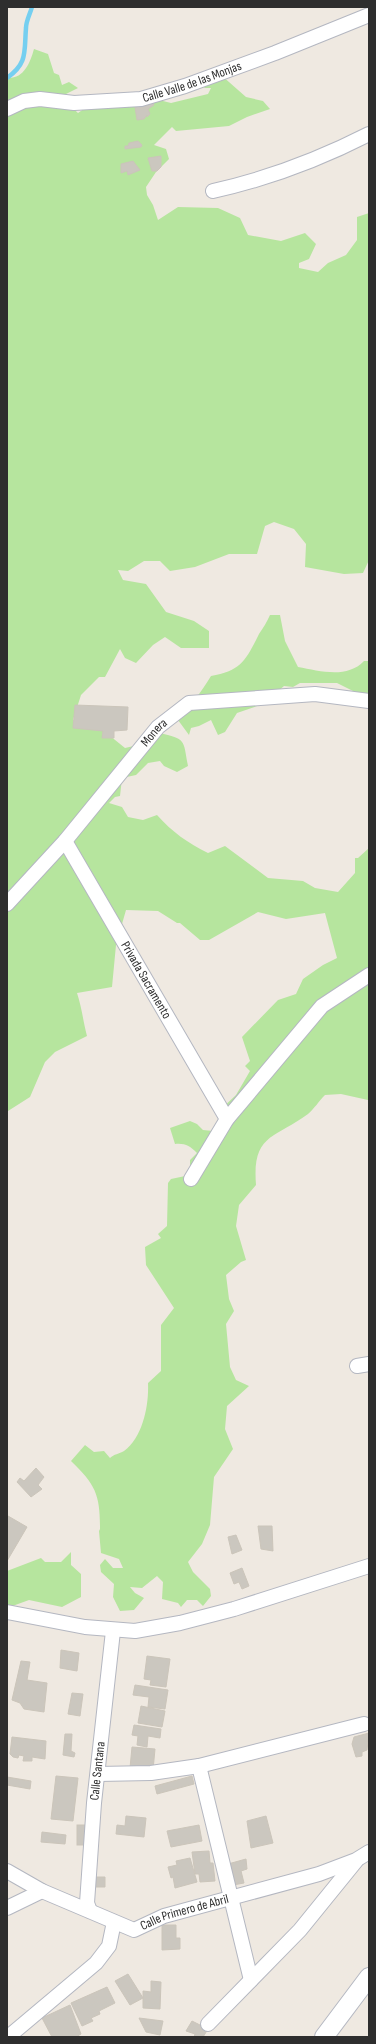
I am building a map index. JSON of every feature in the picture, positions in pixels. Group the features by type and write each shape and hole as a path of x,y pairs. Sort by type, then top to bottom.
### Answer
{"street":[{"name":"Calle Valle de las Monjas","path":"7,108 24,101 40,99 74,102 141,99 185,86 368,17"},
{"path":"213,191 244,184 310,161 369,134"},
{"name":"Monera","path":"7,904 66,841 158,728 189,703 315,694 369,700"},
{"name":"Privada Sacramento","path":"66,841 227,1119"},
{"path":"191,1179 227,1119 322,1006 369,974"},
{"path":"7,1612 113,1631 135,1632 180,1623 234,1609 369,1566"},
{"name":"Calle Santana","path":"90,1911 88,1903 94,1803 113,1631"},
{"path":"98,1774 151,1773 200,1766 364,1724"},
{"path":"200,1766 224,1874 232,1898 251,1980"},
{"name":"Calle Primero de Abril","path":"7,1871 42,1891 134,1930 164,1916 319,1874 356,1860 369,1852"},
{"path":"208,2024 300,1930 356,1860"},
{"path":"7,1908 42,1891"},
{"path":"8,2037 96,1963 109,1946 114,1922"},
{"path":"324,2037 366,1986"}],"green space":[{"path":"34,49 48,54 54,73 59,75 62,85 69,82 78,88 66,94 62,98 78,113 91,104 135,94 171,103 208,94 211,88 205,88 198,82 221,75 246,97 263,101 270,109 247,117 229,126 176,131 172,127 154,145 166,149 169,159 156,172 146,187 147,195 153,205 158,220 178,207 218,208 240,218 248,235 281,241 305,233 316,244 309,259 299,263 299,268 318,272 328,263 346,255 357,240 357,217 369,213 369,560 363,573 344,574 305,567 306,544 294,529 274,522 265,526 257,554 229,554 195,567 170,571 160,561 144,561 128,571 118,570 123,580 146,584 166,612 194,621 209,631 209,648 181,648 165,637 153,645 136,663 125,658 120,649 105,677 99,677 81,695 73,720 99,727 125,748 138,745 159,733 179,739 184,746 188,766 177,772 164,766 160,761 148,763 136,775 122,778 120,796 115,797 109,803 122,807 128,817 143,820 157,815 168,827 181,837 208,853 225,846 268,878 303,881 315,888 338,892 355,873 355,858 358,858 369,848 369,1102 368,1100 341,1094 325,1095 308,1114 268,1140 262,1147 258,1156 256,1185 239,1205 236,1226 246,1260 241,1262 226,1275 229,1299 234,1311 226,1324 230,1367 236,1380 249,1386 227,1406 225,1429 233,1449 214,1477 210,1525 202,1544 188,1562 193,1572 210,1589 211,1596 203,1606 197,1600 187,1600 181,1607 178,1603 162,1599 163,1582 157,1576 142,1588 130,1587 135,1593 144,1598 134,1610 120,1611 113,1597 114,1584 101,1572 100,1565 105,1559 113,1568 123,1568 119,1559 101,1553 99,1531 100,1517 95,1491 86,1477 71,1461 85,1445 94,1452 104,1451 110,1458 124,1451 131,1445 136,1438 144,1420 148,1383 161,1371 161,1325 174,1308 146,1265 145,1247 161,1238 158,1234 167,1226 168,1183 171,1179 190,1175 190,1160 197,1153 192,1148 182,1144 175,1144 170,1128 190,1121 197,1124 203,1130 213,1131 219,1121 219,1111 236,1095 250,1071 245,1066 250,1061 242,1037 278,1000 296,994 303,979 323,965 337,958 325,913 286,919 258,912 209,940 200,940 180,923 177,923 158,911 126,910 116,945 112,987 77,993 87,1036 55,1052 45,1062 30,1097 8,1111 7,1114 7,78 13,78 22,73 28,65"},
{"path":"270,615 280,615 285,641 298,667 324,672 341,672 357,667 364,661 369,661 369,699 337,683 300,683 293,687 284,686 263,704 237,713 225,732 218,735 211,720 191,728 189,735 178,720 196,699 211,676 229,671 241,663 250,651"},
{"path":"71,1552 71,1565 81,1574 81,1597 62,1607 29,1600 7,1608 7,1571 41,1558 45,1562 61,1562"}],"building":[{"path":"153,103 154,105 148,109 150,114 144,119 137,120 135,107"},
{"path":"138,141 142,145 141,147 125,149 125,146 128,146 129,143"},
{"path":"161,156 161,167 157,171 152,171 148,158"},
{"path":"133,161 140,170 128,175 127,171 121,173 121,164"},
{"path":"75,705 128,707 127,730 114,731 114,738 102,738 103,731 73,728"},
{"path":"36,1468 44,1477 38,1485 42,1489 31,1497 17,1482 20,1478 24,1481"},
{"path":"8,1516 27,1527 7,1561 7,1517"},
{"path":"258,1526 272,1526 273,1551 261,1549"},
{"path":"236,1535 242,1550 232,1554 228,1537"},
{"path":"242,1568 249,1586 242,1589 239,1582 234,1584 230,1573"},
{"path":"61,1650 79,1653 77,1671 60,1668"},
{"path":"147,1656 170,1659 166,1687 150,1685 151,1680 144,1679"},
{"path":"21,1661 30,1662 27,1680 47,1683 44,1712 24,1709 20,1703 12,1700"},
{"path":"135,1685 168,1690 165,1709 148,1707 149,1697 133,1695"},
{"path":"72,1693 83,1694 80,1716 68,1714"},
{"path":"141,1706 165,1711 162,1727 138,1723"},
{"path":"134,1725 161,1729 160,1738 148,1736 147,1747 137,1745 138,1736 132,1735"},
{"path":"369,1733 367,1750 362,1752 362,1756 356,1757 352,1744 354,1737"},
{"path":"65,1734 72,1734 71,1751 75,1753 74,1757 63,1755"},
{"path":"12,1737 46,1741 45,1759 32,1757 32,1761 23,1761 24,1756 19,1755 18,1758 13,1757 10,1754"},
{"path":"132,1747 155,1749 153,1770 130,1768"},
{"path":"56,1776 78,1778 73,1821 51,1819"},
{"path":"192,1776 194,1784 157,1794 155,1786"},
{"path":"7,1777 31,1781 30,1789 7,1785"},
{"path":"126,1816 146,1818 144,1837 116,1834 117,1825 125,1826"},
{"path":"266,1816 273,1843 251,1848 247,1821"},
{"path":"77,1825 89,1825 89,1845 77,1845"},
{"path":"199,1825 202,1841 171,1847 167,1831"},
{"path":"42,1832 66,1835 65,1844 41,1842"},
{"path":"209,1851 210,1863 213,1863 215,1881 200,1882 199,1874 195,1874 192,1852"},
{"path":"190,1858 197,1882 175,1888 173,1877 171,1878 168,1867 177,1865 176,1861"},
{"path":"246,1859 247,1869 241,1871 244,1883 233,1885 228,1864"},
{"path":"94,1877 105,1877 105,1887 95,1887"},
{"path":"162,1925 176,1925 176,1938 180,1938 180,1949 162,1950"},
{"path":"128,1974 143,1998 130,2005 115,1981"},
{"path":"151,1981 161,1982 160,2009 143,2008 143,1991 151,1992"},
{"path":"107,1987 115,2003 99,2011 100,2014 91,2018 93,2021 82,2026 71,2003"},
{"path":"70,2005 81,2034 76,2037 52,2037 42,2018"},
{"path":"139,2018 163,2021 160,2035 146,2032"},
{"path":"192,2021 208,2029 203,2037 194,2037 195,2034 186,2031"}],"waterway":[{"path":"7,78 14,73 22,62 25,50 27,23 32,7"}]}
